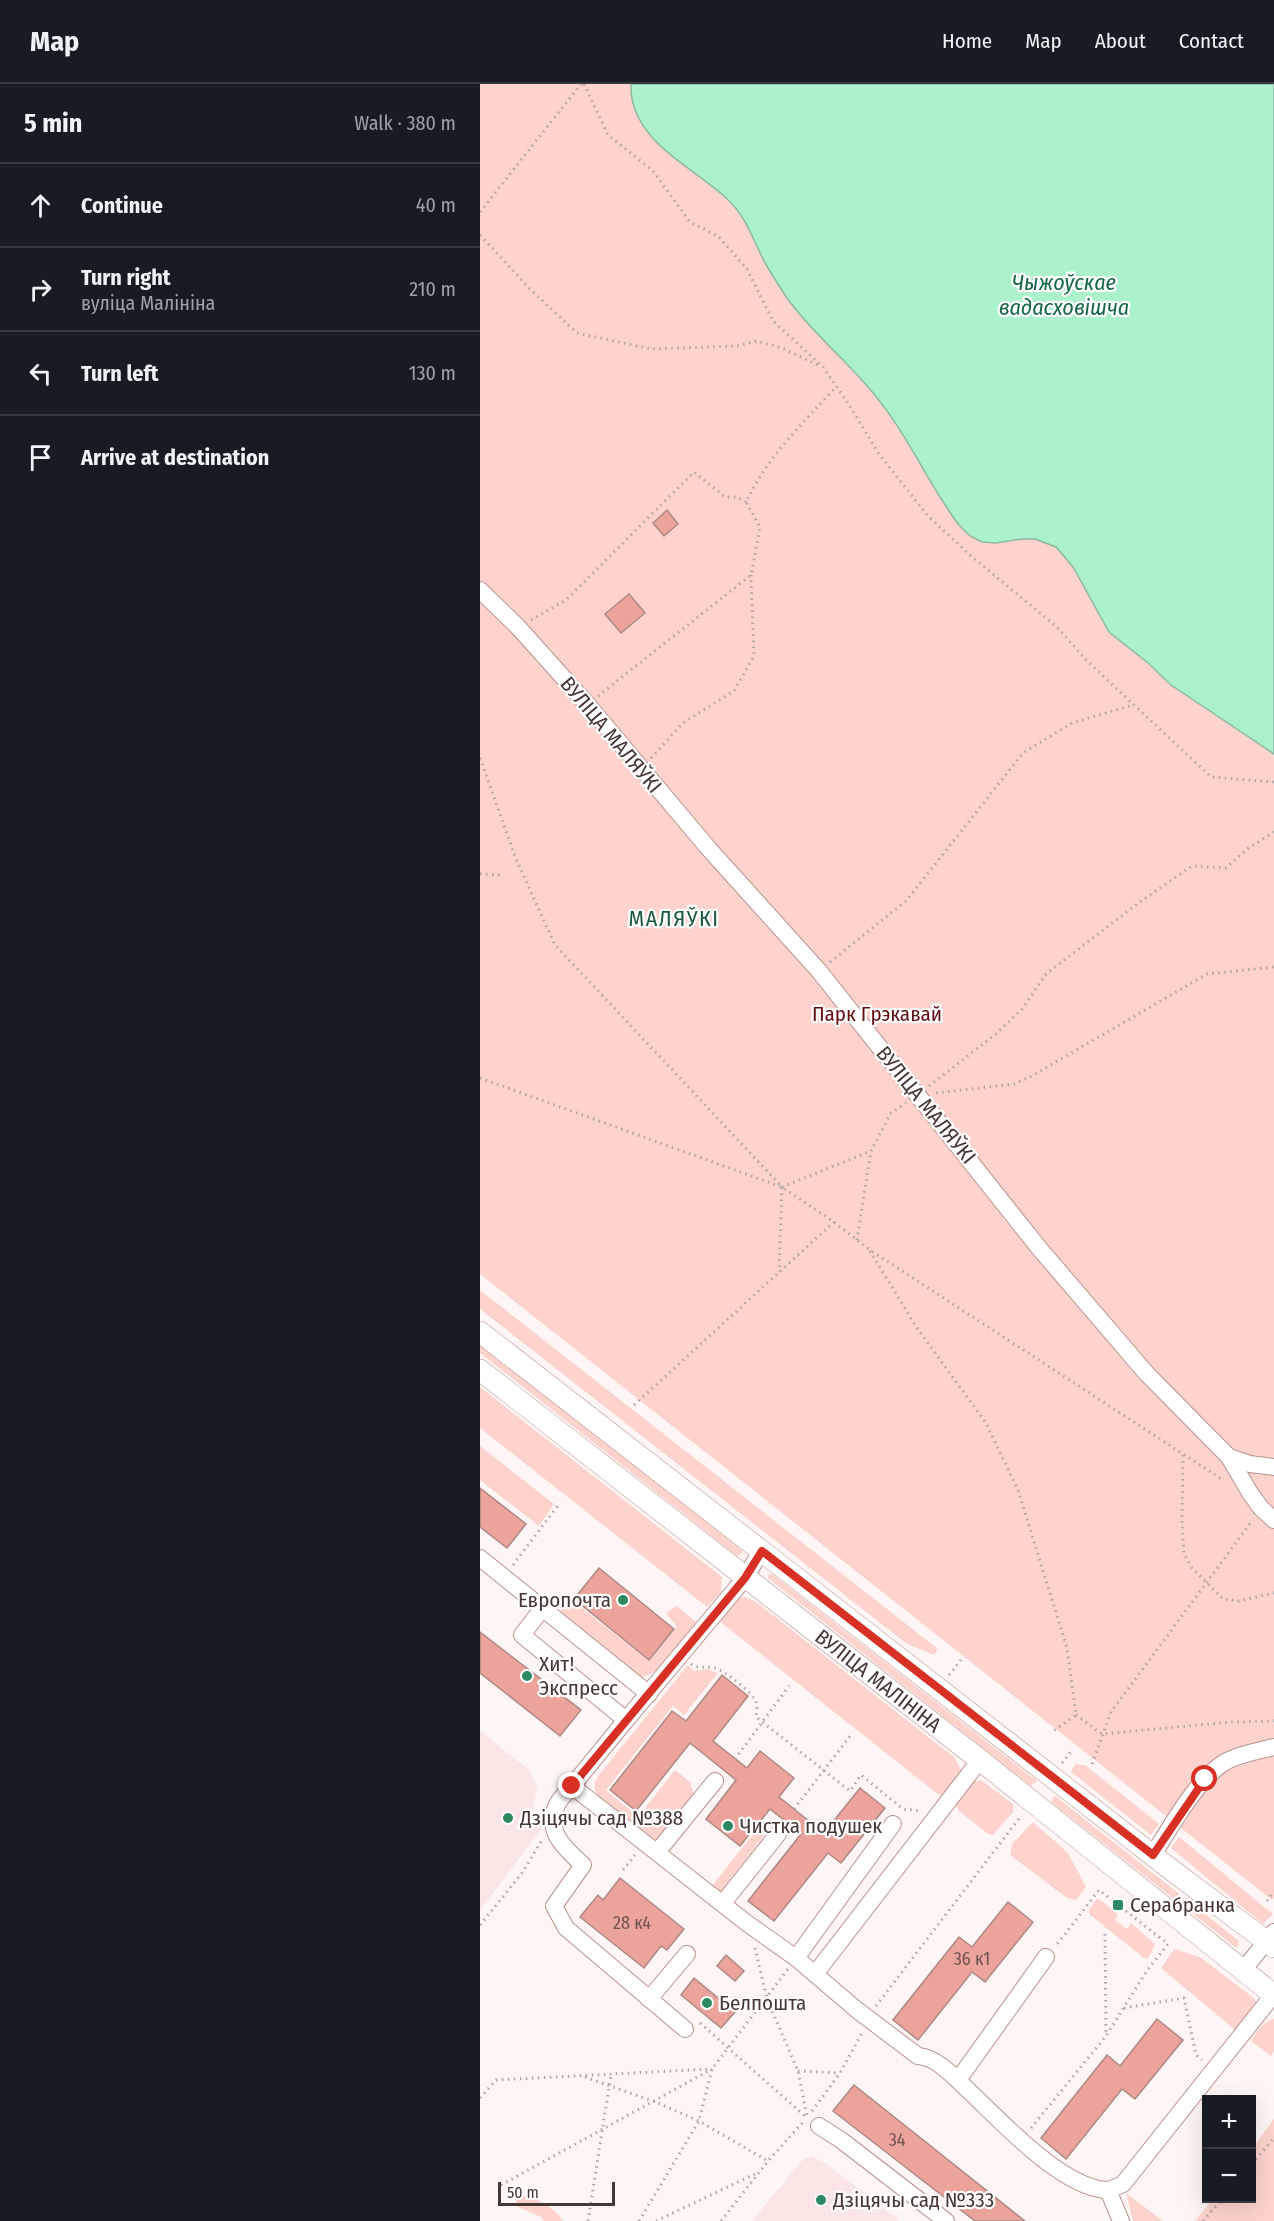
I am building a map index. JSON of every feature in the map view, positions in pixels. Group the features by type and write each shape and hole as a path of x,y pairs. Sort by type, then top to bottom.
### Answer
{"main road":[{"name":"ВУЛІЦА МАЛІНІНА","path":"480,1332 1153,1855 1271,1940"},
{"name":"ВУЛІЦА МАЛІНІНА","path":"480,1370 980,1760 1274,1994"}],"street":[{"name":"ВУЛІЦА МАЛЯЎКІ","path":"480,590 518,627 587,704 709,849 819,971 1039,1248 1147,1374 1229,1457 1261,1508 1274,1521"},
{"name":"ВУЛІЦА МАЛЯЎКІ","path":"1229,1457 1250,1464 1274,1467"},
{"path":"693,2026 650,1999 566,1928 554,1906 583,1865 557,1840 552,1822 557,1804 745,1578 762,1551"},
{"path":"481,1562 504,1576 649,1694"},
{"path":"542,1609 522,1635 626,1720"},
{"path":"1153,1855 1205,1779 1224,1763 1274,1747"},
{"path":"815,1974 980,1760"},
{"path":"658,1851 715,1780"},
{"path":"572,1786 658,1851 748,1924 796,1958 869,2019 918,2056 928,2056 958,2080 1021,2141 1052,2166 1076,2180 1108,2190 1123,2184 1274,1994"},
{"path":"796,1958 893,1824"},
{"path":"723,1903 778,1834"},
{"path":"1243,1970 1271,1940"},
{"path":"650,1999 687,1954"},
{"path":"958,2080 1046,1957"},
{"path":"813,2122 841,2140 946,2221"},
{"path":"1108,2190 1121,2221"}],"path":[{"path":"480,212 582,84 608,135 653,171 690,222 717,236 747,269 773,321 823,367 879,454 928,516 971,556 1058,627 1086,660 1210,777 1274,782"},
{"path":"480,236 530,289 577,333 651,349 737,346 756,341 782,348 823,367"},
{"path":"746,502 772,457 836,386"},
{"path":"518,627 566,600 694,472 725,497 737,497 746,502 760,527 751,575 754,656 735,691 683,723 640,769"},
{"path":"587,704 751,575"},
{"path":"819,971 906,901 1023,753 1072,723 1134,705"},
{"path":"480,758 516,860 555,945 782,1187 834,1222 870,1250 1184,1455 1225,1481 1243,1482"},
{"path":"857,1240 871,1151 891,1113 918,1095 996,1034 1022,1009 1046,974 1141,901 1192,866 1226,868 1247,849 1274,832"},
{"path":"480,874 500,875"},
{"path":"918,1095 1014,1084 1030,1077 1207,974 1274,967"},
{"path":"480,1078 782,1187 871,1151"},
{"path":"779,1272 782,1187"},
{"path":"634,1405 834,1222"},
{"path":"870,1250 917,1328 986,1423 1018,1490 1067,1648 1076,1715 1102,1734 1231,1722 1274,1721"},
{"path":"1184,1455 1181,1491 1184,1554 1192,1568 1206,1585 1223,1599 1239,1601 1274,1593"},
{"path":"504,1576 559,1504"},
{"path":"1092,1764 1111,1712 1261,1508"},
{"path":"694,1667 715,1668 751,1694 757,1704 756,1717 850,1791 861,1775 903,1809 924,1811 941,1809"},
{"path":"735,1759 789,1686"},
{"path":"1052,1732 1076,1715"},
{"path":"794,1809 850,1735"},
{"path":"1061,1764 1073,1749"},
{"path":"721,2221 768,2161 813,2122 876,2006 1022,1816"},
{"path":"480,1925 522,1873 552,1822"},
{"path":"623,1870 634,1856"},
{"path":"1021,2141 1106,2036 1148,1969 1168,1944 1099,1890 1046,1957"},
{"path":"1267,1901 1274,1891"},
{"path":"748,1924 767,1999 798,2071 813,2122"},
{"path":"1105,1934 1106,2036"},
{"path":"639,2221 699,2121 712,2068 767,1999 796,1958"},
{"path":"1124,2008 1184,1998 1196,2055 1213,2070"},
{"path":"693,2026 728,2046 813,2122"},
{"path":"480,2098 496,2080 712,2068"},
{"path":"501,2185 712,2068"},
{"path":"798,2071 840,2073"},
{"path":"588,2221 611,2074"},
{"path":"581,2076 653,2101 699,2121 768,2161"},
{"path":"1256,2158 1274,2138"},
{"path":"656,2221 759,2172"},
{"path":"1203,2221 1219,2203"}],"shaded area":[{"name":"Дзіцячы сад №388","path":"480,1731 529,1770 537,1787 532,1815 544,1825 480,1910"},
{"name":"Дзіцячы сад №333","path":"812,2156 828,2165 900,2221 752,2221 803,2159"}],"green space":[{"name":"Парк Грэкавай","path":"480,84 631,84 634,106 646,127 661,146 737,208 747,222 770,271 792,305 881,402 959,525 996,543 1035,539 1056,547 1073,567 1109,632 1171,685 1274,754 1274,1898 1272,1900 480,1274"},
{"path":"480,1290 938,1649 934,1655 907,1644 480,1309"},
{"path":"480,1343 743,1553 737,1556 480,1353"},
{"path":"480,1387 722,1577 721,1592 707,1607 480,1428"},
{"path":"480,1446 554,1504 539,1526 480,1480"},
{"path":"769,1574 772,1574 1036,1782 1031,1786 768,1578"},
{"path":"567,1596 649,1661 677,1627 666,1613 677,1606 696,1622 697,1626 664,1664 648,1675 640,1677 559,1614"},
{"path":"744,1597 755,1601 955,1758 963,1774 944,1799 719,1621 735,1601"},
{"path":"688,1665 694,1671 707,1669 718,1673 684,1715 673,1706 606,1790 638,1817 675,1770 690,1782 694,1795 659,1841 654,1841 598,1797 594,1786 598,1776"},
{"path":"1075,1764 1085,1765 1159,1824 1151,1835 1071,1772"},
{"path":"981,1780 1013,1804 1013,1812 993,1835 988,1834 959,1811 955,1804 972,1782"},
{"path":"1055,1796 1239,1941 1238,1947 1235,1947 1051,1802"},
{"path":"1033,1822 1068,1853 1086,1887 1076,1900 1067,1898 1010,1855 1012,1844"},
{"path":"762,1823 765,1834 721,1892 712,1886"},
{"path":"1179,1837 1273,1914 1263,1924 1171,1848"},
{"path":"1099,1899 1118,1914 1115,1920 1127,1929 1131,1923 1155,1944 1149,1957 1145,1959 1089,1914 1089,1910"},
{"path":"1174,1949 1200,1957 1255,1999 1257,2007 1239,2033 1161,1968"},
{"path":"1274,2019 1274,2051 1271,2056 1251,2041 1263,2024"},
{"path":"1274,2119 1274,2221 1195,2221 1210,2203 1256,2203 1256,2144"},
{"path":"1126,2193 1163,2221 1133,2221"},
{"path":"516,2195 530,2197 542,2203 563,2221 544,2221 541,2217 516,2206"}],"water":[{"name":"Чыжоўскае вадасховішча","path":"631,84 1274,84 1274,754 1171,685 1109,632 1073,567 1056,547 1035,539 982,542 970,536 959,525 881,403 787,298 738,211 726,198 680,163 651,136 640,121 633,104"}],"building":[{"path":"667,510 678,524 664,536 653,523"},
{"path":"629,594 645,613 621,633 605,614"},
{"path":"480,1488 526,1524 507,1548 480,1527"},
{"path":"599,1568 674,1629 649,1660 574,1599"},
{"path":"480,1632 581,1710 560,1736 480,1673"},
{"path":"722,1675 748,1696 713,1741 747,1768 760,1751 794,1778 779,1797 824,1833 860,1788 885,1808 841,1863 828,1853 774,1921 748,1901 801,1834 770,1809 740,1846 706,1819 736,1780 690,1743 636,1811 610,1790 672,1711 686,1721"},
{"path":"620,1878 684,1929 667,1950 661,1946 644,1968 580,1917 598,1895 603,1900"},
{"path":"1008,1902 1033,1922 985,1982 972,1972 918,2040 893,2020 959,1937 972,1947"},
{"path":"726,1955 744,1971 735,1981 717,1966"},
{"path":"694,1978 735,2012 721,2028 681,1995"},
{"path":"1157,2019 1183,2040 1135,2099 1122,2089 1066,2159 1041,2138 1107,2055 1120,2066"},
{"path":"854,2085 1025,2221 975,2221 833,2111"}],"place":[{"name":"Европочта","path":"623,1600"},
{"name":"Хит! Экспресс","path":"527,1676"},
{"name":"Дзіцячы сад №388","path":"508,1818"},
{"name":"Чистка подушек","path":"728,1826"},
{"name":"Серабранка","path":"1118,1905"},
{"name":"Белпошта","path":"707,2003"},
{"name":"Дзіцячы сад №333","path":"821,2200"}],"district":[{"name":"МАЛЯЎКІ","path":"674,918"}],"route":[{"path":"572,1786 745,1578 762,1551 1153,1855 1205,1779"}]}
